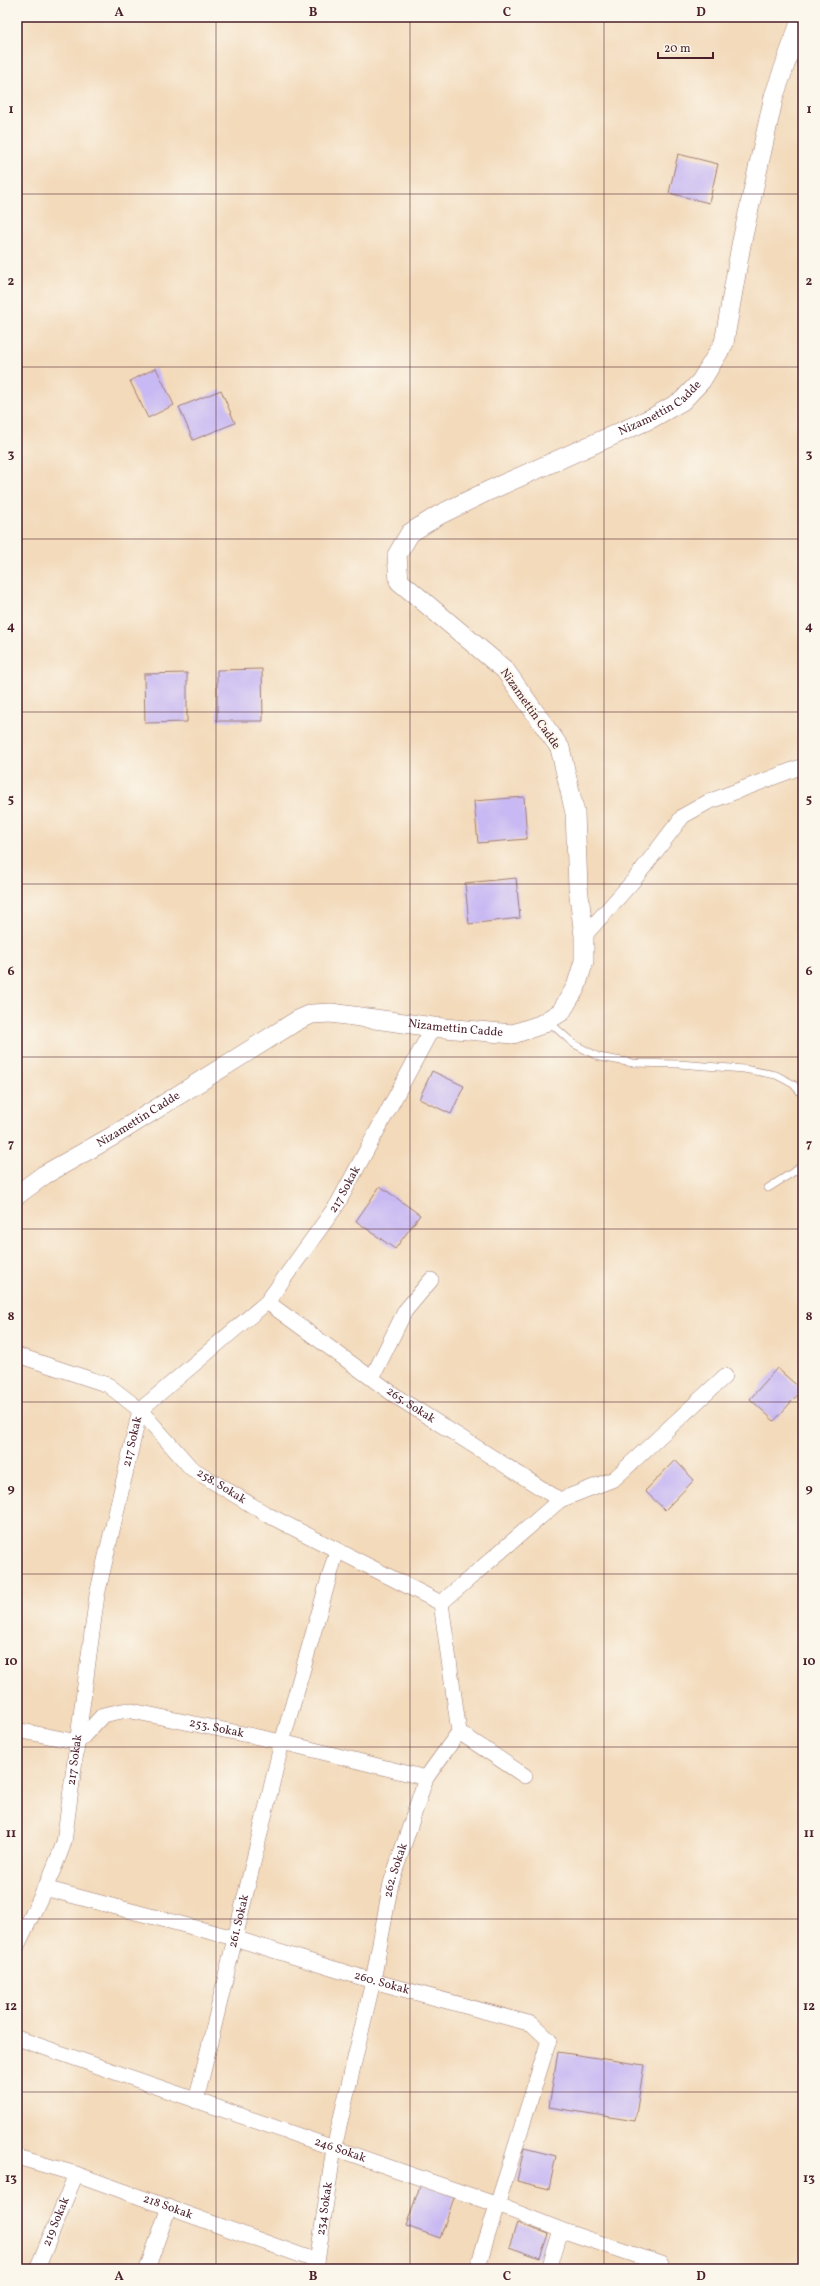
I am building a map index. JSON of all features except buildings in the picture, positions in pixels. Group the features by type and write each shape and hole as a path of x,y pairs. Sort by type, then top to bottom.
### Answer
{"street":[{"name":"Nizamettin Cadde","path":"17,1195 44,1174 113,1136 298,1020 312,1014 331,1012 433,1027 513,1034 527,1031 561,1012 576,987 584,961 584,936 578,887 575,813 560,748 504,670 399,581 397,555 410,533 439,515 652,418 682,401 701,381 724,343 746,223 774,96 798,42 802,17"},
{"path":"584,936 630,886 683,816 708,802 803,766"},
{"name":"217 Sokak","path":"17,1946 44,1888 56,1868 64,1842 97,1595 140,1410 267,1302 337,1205 433,1027"},
{"path":"372,1378 405,1311 431,1280"},
{"name":"265. Sokak","path":"267,1302 400,1399 560,1500"},
{"name":"258. Sokak","path":"17,1355 108,1384 140,1410 191,1468 266,1514 441,1603"},
{"path":"525,1776 459,1732 441,1603 560,1500 614,1479 725,1376"},
{"name":"261. Sokak","path":"196,2101 282,1742 336,1550"},
{"name":"253. Sokak","path":"78,1742 103,1715 127,1710 282,1742 426,1778"},
{"path":"17,1730 78,1742"},
{"name":"262. Sokak","path":"334,2148 373,1981 391,1883 426,1778 459,1732"},
{"name":"260. Sokak","path":"44,1888 234,1938 373,1981 532,2024 549,2040 498,2205"},
{"name":"246 Sokak","path":"17,2038 498,2205 661,2267"},
{"name":"234 Sokak","path":"317,2265 334,2148"},
{"name":"218 Sokak","path":"17,2157 76,2174 169,2206 317,2265"},
{"name":"219 Sokak","path":"37,2269 76,2174"},
{"path":"477,2269 498,2205"},
{"path":"147,2269 169,2206"},
{"path":"549,2269 562,2230"}],"lane":[{"path":"547,1021 574,1044 599,1057 633,1063 678,1064 751,1070 776,1075 793,1084 803,1095"},
{"path":"768,1188 796,1171 803,1163"}]}
